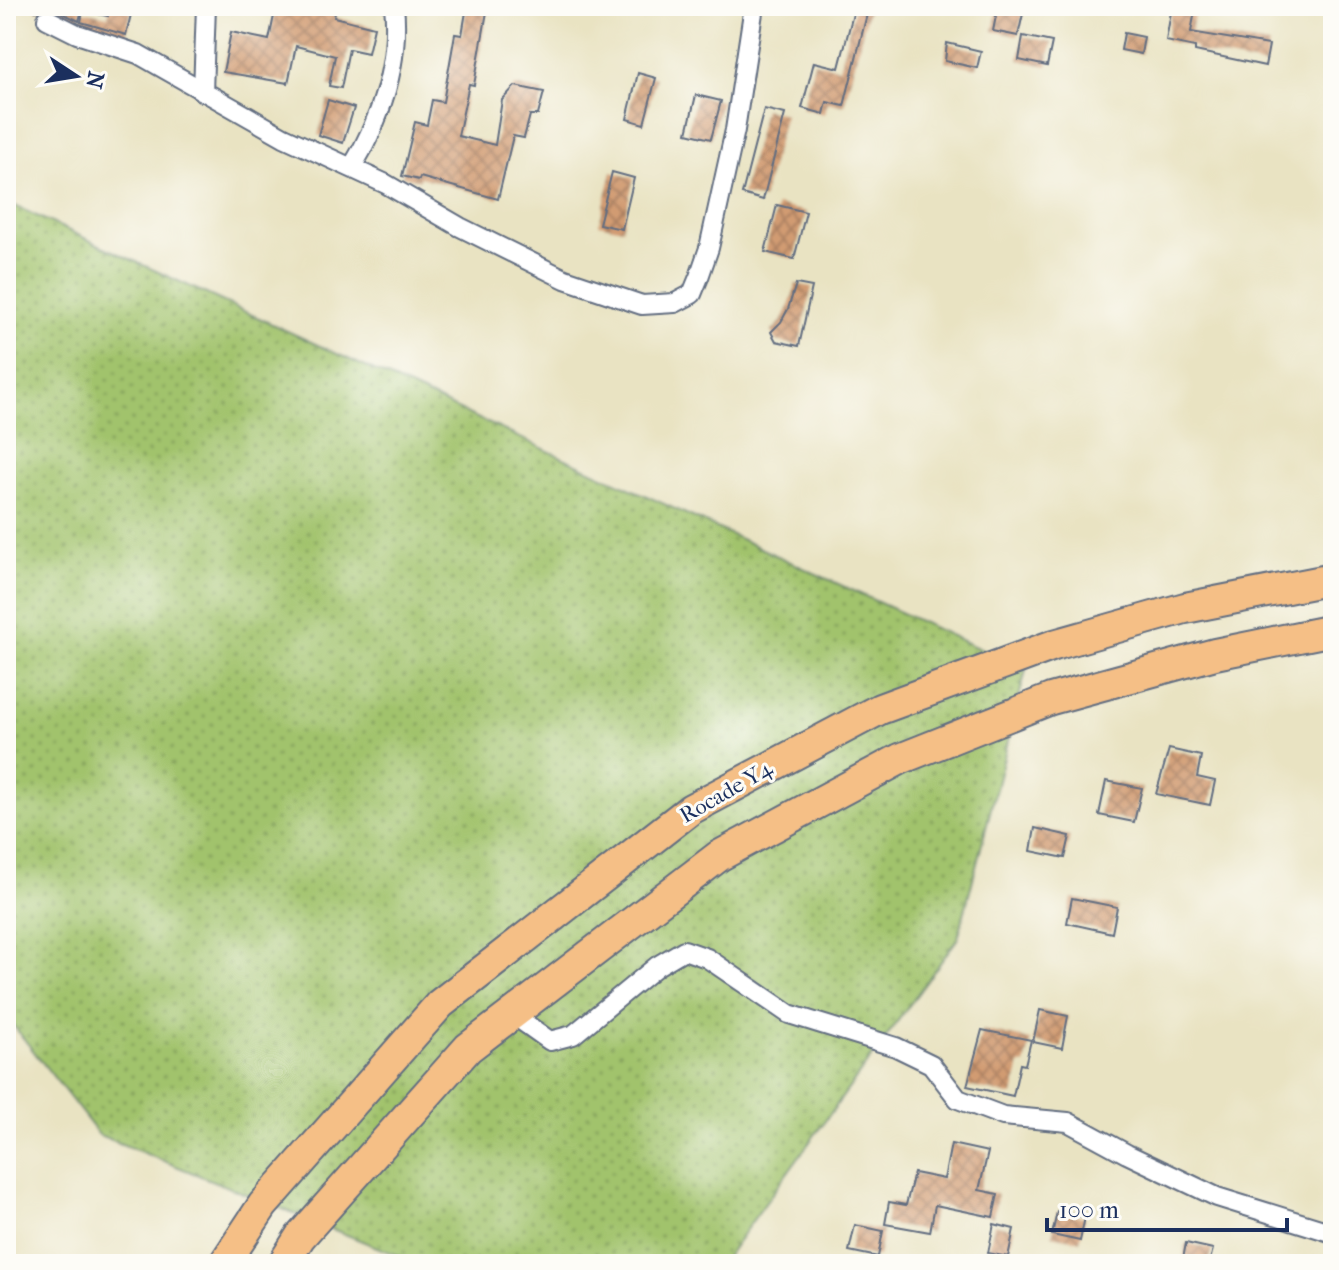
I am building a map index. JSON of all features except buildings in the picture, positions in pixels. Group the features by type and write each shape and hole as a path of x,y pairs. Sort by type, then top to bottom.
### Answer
{"highway":[{"name":"Rocade Y4","path":"224,1264 263,1205 440,1004 691,809 880,709 1054,645 1185,608 1333,579"},
{"path":"283,1264 300,1237 468,1048 719,856 900,759 1051,699 1215,654 1333,630"}],"street":[{"path":"203,92 206,6"},
{"path":"352,167 381,113 394,41 394,6"},
{"path":"47,19 77,34 138,54 284,137 352,167 460,227 565,279 642,305 675,303 692,294 709,248 735,130 754,6"},
{"path":"512,1014 550,1041 573,1035 657,966 684,950 707,958 789,1014 896,1047 931,1064 958,1099 1003,1116 1068,1122 1217,1197 1333,1233"}],"green space":[{"path":"6,202 1026,670 958,938 721,1264 419,1264 99,1135 6,1016"}]}
